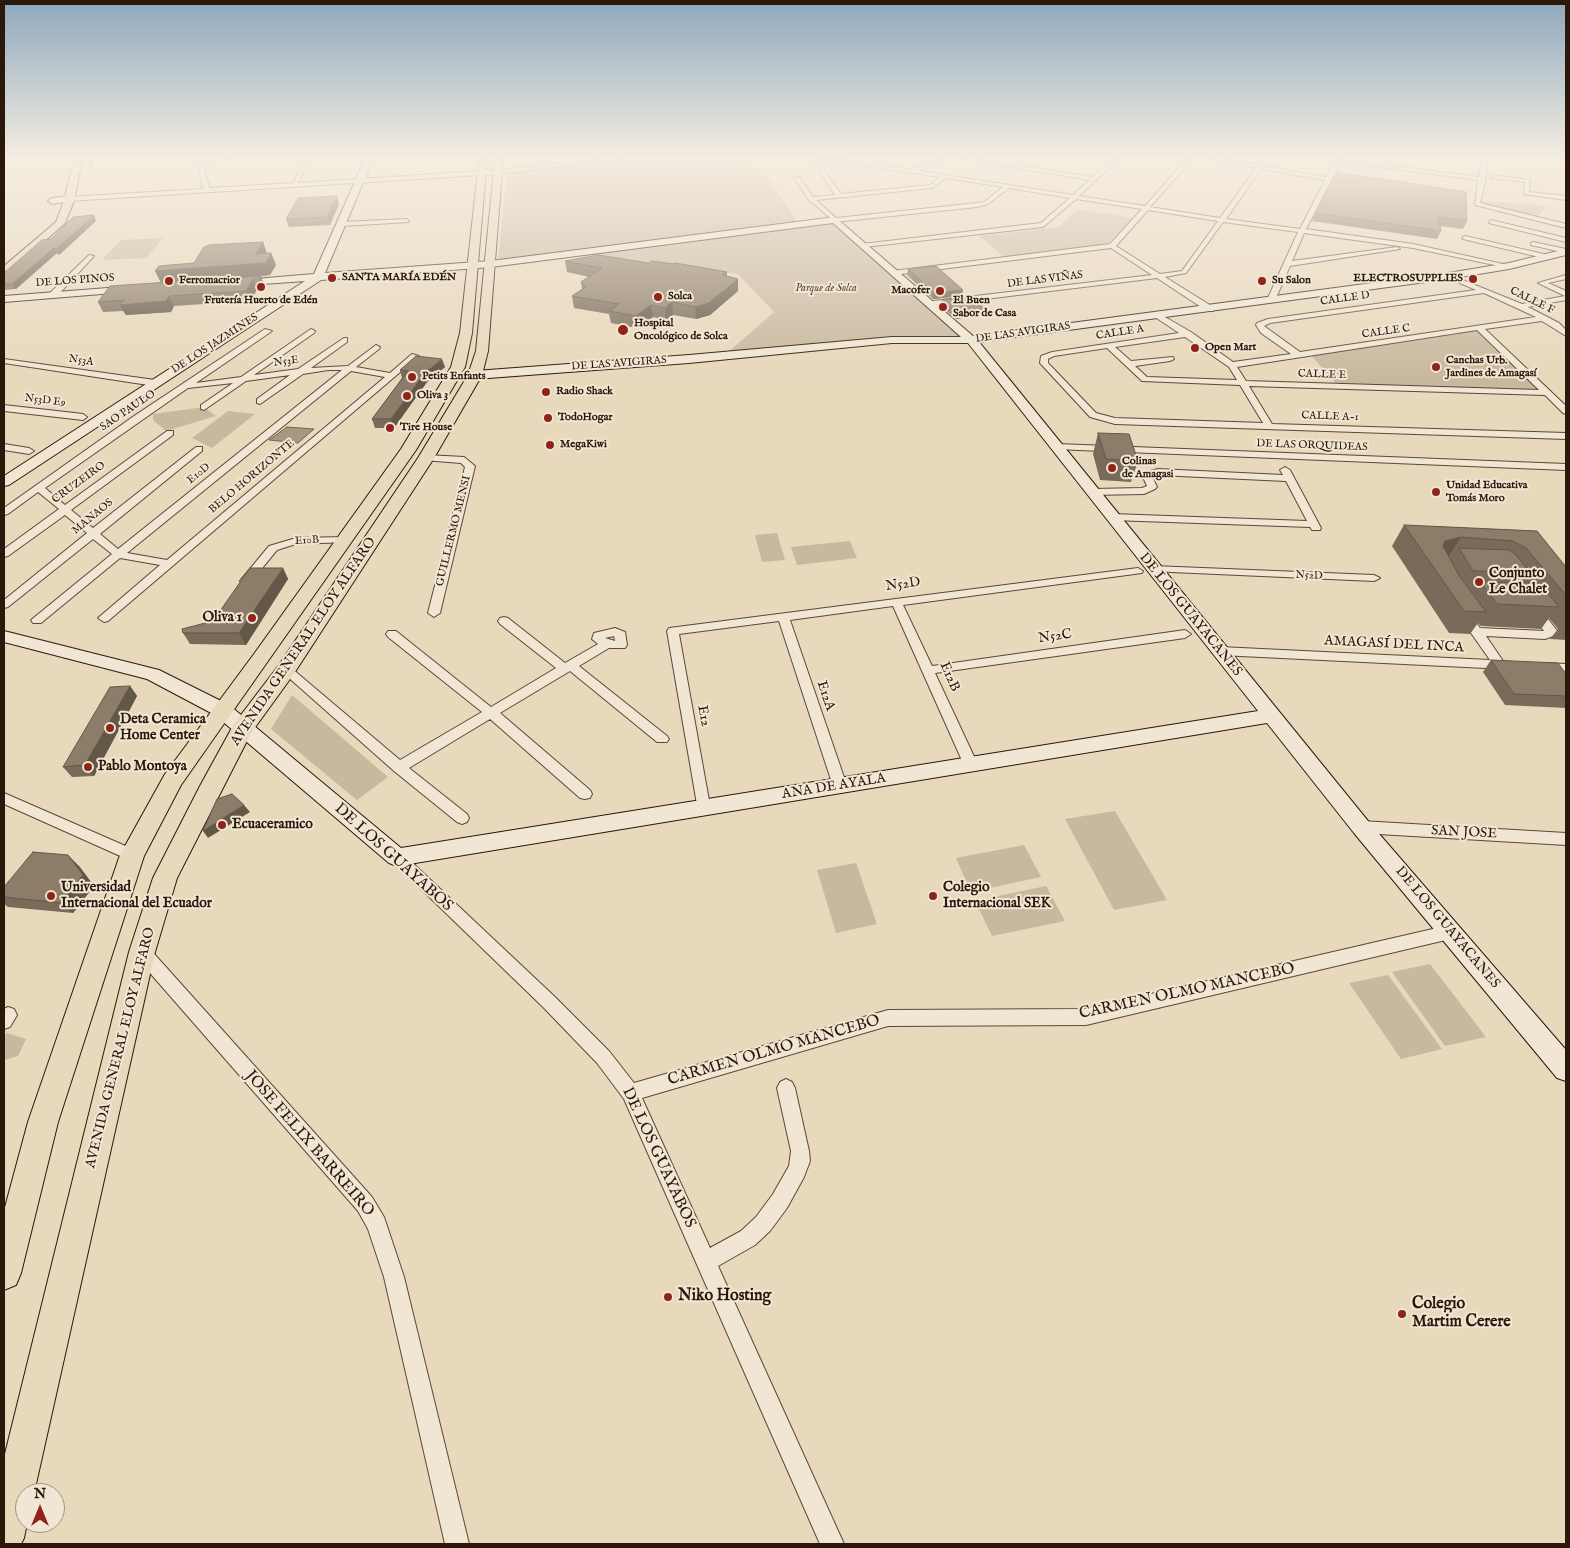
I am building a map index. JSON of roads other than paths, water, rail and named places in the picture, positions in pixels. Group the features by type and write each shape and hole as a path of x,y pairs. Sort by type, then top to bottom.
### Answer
{"main road":[{"path":"4,272 51,231"},
{"name":"AVENIDA GENERAL ELOY ALFARO","path":"4,1538 142,952 165,878 211,786 232,720 261,659 408,450 458,367 466,333 476,231"},
{"name":"AVENIDA GENERAL ELOY ALFARO","path":"4,1273 43,1122 132,855 173,780 232,720 286,670 426,458 475,375 482,351 493,231"}],"street":[{"path":"318,277 339,231"},
{"path":"229,283 472,266 747,231"},
{"name":"DE LOS GUAYACANES","path":"848,231 928,304 971,340 1361,827 1566,1070"},
{"path":"864,245 986,231"},
{"path":"1112,246 1125,231"},
{"name":"DE LAS VIÑAS","path":"928,304 1184,272 1215,231"},
{"path":"1271,300 1286,264 1303,231"},
{"path":"1305,231 1413,246 1509,266"},
{"path":"1530,231 1566,240"},
{"path":"1465,238 1548,257"},
{"path":"1522,242 1566,252"},
{"path":"893,272 1112,246 1210,309"},
{"path":"1286,264 1413,246"},
{"name":"DE LAS AVIGIRAS","path":"475,375 680,360 892,340 971,340 1452,276 1509,266 1566,252"},
{"path":"53,295 91,256"},
{"name":"CALLE F","path":"1452,276 1521,306 1556,325 1566,334"},
{"name":"DE LOS JAZMINES","path":"4,482 318,277"},
{"path":"1565,294 1541,283 1566,277"},
{"name":"DE LOS PINOS","path":"4,299 147,289"},
{"name":"CALLE D","path":"1300,356 1264,331 1260,325 1268,321 1485,291"},
{"path":"1521,306 1565,294"},
{"path":"1162,315 1232,365 1269,426"},
{"name":"CALLE C","path":"1232,365 1544,318"},
{"path":"1556,325 1566,328"},
{"path":"1480,329 1566,411"},
{"name":"SAO PAULO","path":"4,512 137,418 268,331"},
{"path":"204,407 311,331"},
{"name":"CALLE A","path":"1093,416 1044,363 1044,358 1052,354 1188,334"},
{"path":"260,401 344,340"},
{"name":"CALLE E","path":"1109,346 1148,380 1548,393"},
{"name":"E10D","path":"37,620 119,556 376,347"},
{"name":"BELO HORIZONTE","path":"104,618 415,356"},
{"path":"1130,364 1170,359"},
{"name":"N53A","path":"4,361 155,383"},
{"name":"N53E","path":"183,387 301,371 350,368 392,376"},
{"name":"N53D E9","path":"4,408 83,418"},
{"path":"110,412 137,418"},
{"name":"CALLE A-1","path":"1093,416 1115,421 1566,436"},
{"name":"CRUZEIRO","path":"4,554 170,433"},
{"path":"4,447 29,451"},
{"name":"DE LAS ORQUIDEAS","path":"1057,448 1566,467"},
{"name":"MANAOS","path":"4,605 199,449"},
{"name":"GUILLERMO MENSI","path":"426,458 464,460 470,466 434,613"},
{"path":"1092,492 1144,491 1152,488 1147,475 1158,472 1287,474 1315,526"},
{"path":"38,488 119,556 168,563"},
{"path":"1112,517 1315,526"},
{"name":"E10B","path":"238,591 274,548 296,541 344,540"},
{"name":"N52D","path":"1153,569 1374,578"},
{"name":"N52D","path":"673,631 1138,571"},
{"path":"1477,632 1545,635 1552,632 1527,600"},
{"name":"E12B","path":"896,601 971,765"},
{"path":"1458,605 1500,665"},
{"name":"E12A","path":"783,616 840,786"},
{"path":"504,621 662,739"},
{"name":"E12","path":"673,631 703,806"},
{"path":"392,634 491,713 585,794"},
{"name":"N52C","path":"929,670 1185,634"},
{"name":"DE LOS GUAYABOS","path":"4,637 153,674 232,720 397,857 549,1002 603,1058 630,1093 832,1544"},
{"path":"399,766 607,644"},
{"name":"AMAGASÍ DEL INCA","path":"1220,651 1561,668"},
{"path":"1561,668 1566,681"},
{"path":"286,670 462,818"},
{"name":"ANA DE AYALA","path":"397,857 703,806 840,786 1271,716"},
{"path":"4,798 132,855"},
{"name":"SAN JOSE","path":"1361,827 1566,839"},
{"name":"CARMEN OLMO MANCEBO","path":"630,1093 888,1018 1086,1017 1450,932"},
{"name":"JOSE FELIX BARREIRO","path":"142,952 365,1204 377,1224 394,1277 457,1544"},
{"path":"706,1262 748,1238 763,1224 780,1200 797,1170 800,1161 800,1151 786,1088"}],"place":[{"name":"SANTA MARÍA EDÉN","path":"332,278"},
{"name":"ELECTROSUPPLIES","path":"1473,279"},
{"name":"Ferromacrior","path":"169,281"},
{"name":"Su Salon","path":"1262,281"},
{"name":"Frutería Huerto de Edén","path":"261,287"},
{"name":"Macofer","path":"940,291"},
{"name":"Solca","path":"658,297"},
{"name":"El Buen Sabor de Casa","path":"943,307"},
{"name":"Hospital Oncológico de Solca","path":"623,330"},
{"name":"Open Mart","path":"1195,348"},
{"name":"Canchas Urb. Jardines de Amagasí","path":"1436,367"},
{"name":"Petits Enfants","path":"412,377"},
{"name":"Radio Shack","path":"546,392"},
{"name":"Oliva 3","path":"407,396"},
{"name":"TodoHogar","path":"548,418"},
{"name":"Tire House","path":"390,428"},
{"name":"MegaKiwi","path":"550,445"},
{"name":"Colinas de Amagasi","path":"1112,468"},
{"name":"Unidad Educativa Tomás Moro","path":"1436,492"},
{"name":"Conjunto Le Chalet","path":"1479,582"},
{"name":"Oliva 1","path":"252,618"},
{"name":"Deta Ceramica Home Center","path":"110,728"},
{"name":"Pablo Montoya","path":"88,767"},
{"name":"Ecuaceramico","path":"222,825"},
{"name":"Universidad Internacional del Ecuador","path":"51,896"},
{"name":"Colegio Internacional SEK","path":"933,896"},
{"name":"Niko Hosting","path":"668,1297"},
{"name":"Colegio Martim Cerere","path":"1402,1314"}],"park label":[{"name":"Parque de Solca","path":"826,289"}]}
